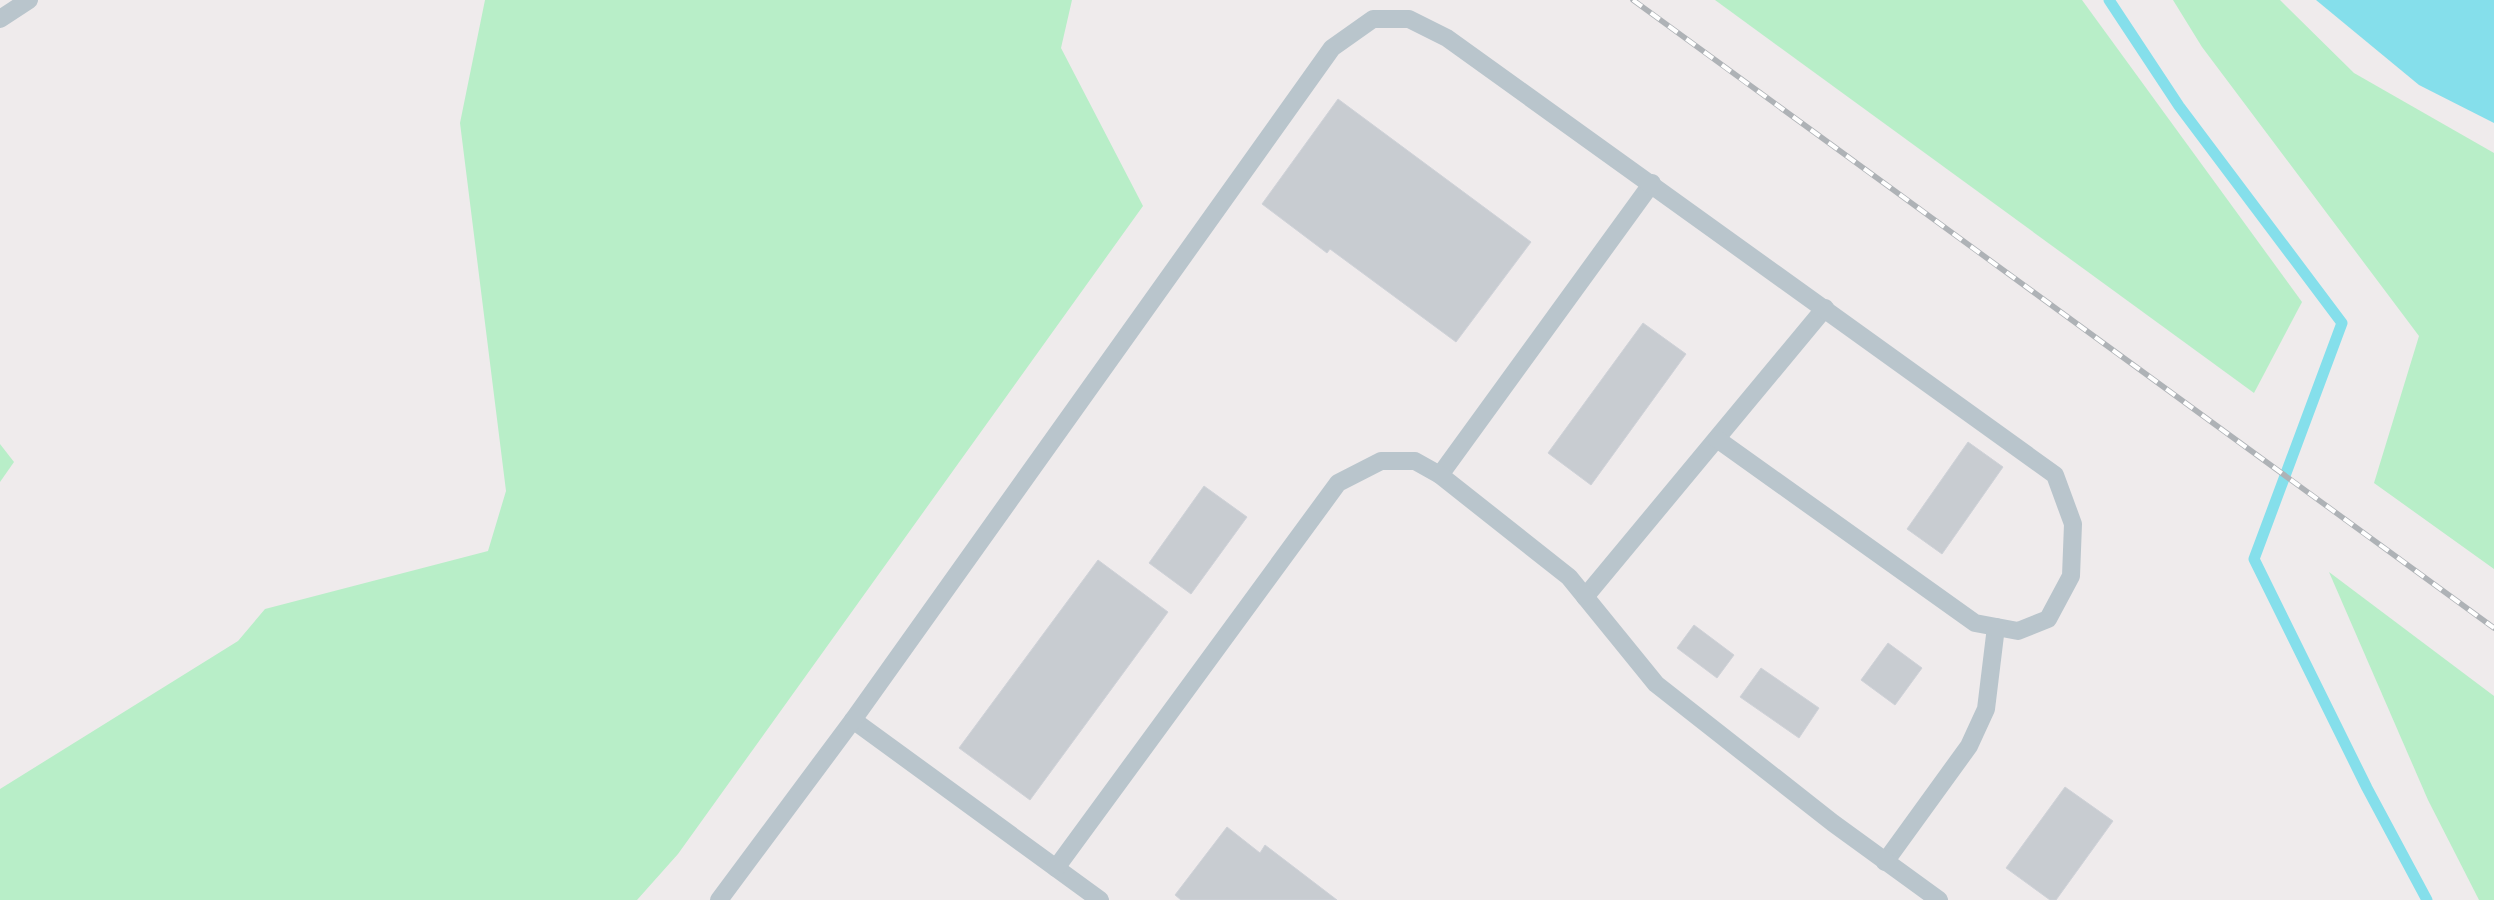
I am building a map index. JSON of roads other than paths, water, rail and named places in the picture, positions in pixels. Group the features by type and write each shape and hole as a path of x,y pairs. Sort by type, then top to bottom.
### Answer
{"lane":[{"path":"0,19 29,0"},
{"path":"719,900 853,720 1332,48 1373,19 1410,18 1447,38 2055,475 2073,524 2071,576 2048,619 2018,632 1975,622 1717,439"},
{"path":"1440,475 1652,184"},
{"path":"1586,597 1825,308"},
{"path":"1056,868 1338,483 1381,461 1415,461 1440,475 1569,577 1656,684 1833,823 1938,900"},
{"path":"1886,862 1969,746 1986,708 1996,627"},
{"path":"853,720 1100,900"}],"water":[{"path":"2316,0 2494,0 2494,123 2419,85"}],"waterway":[{"path":"2109,0 2179,106 2342,323 2254,559 2367,788 2427,900"}],"railway":[{"path":"1633,0 2494,628"}]}
